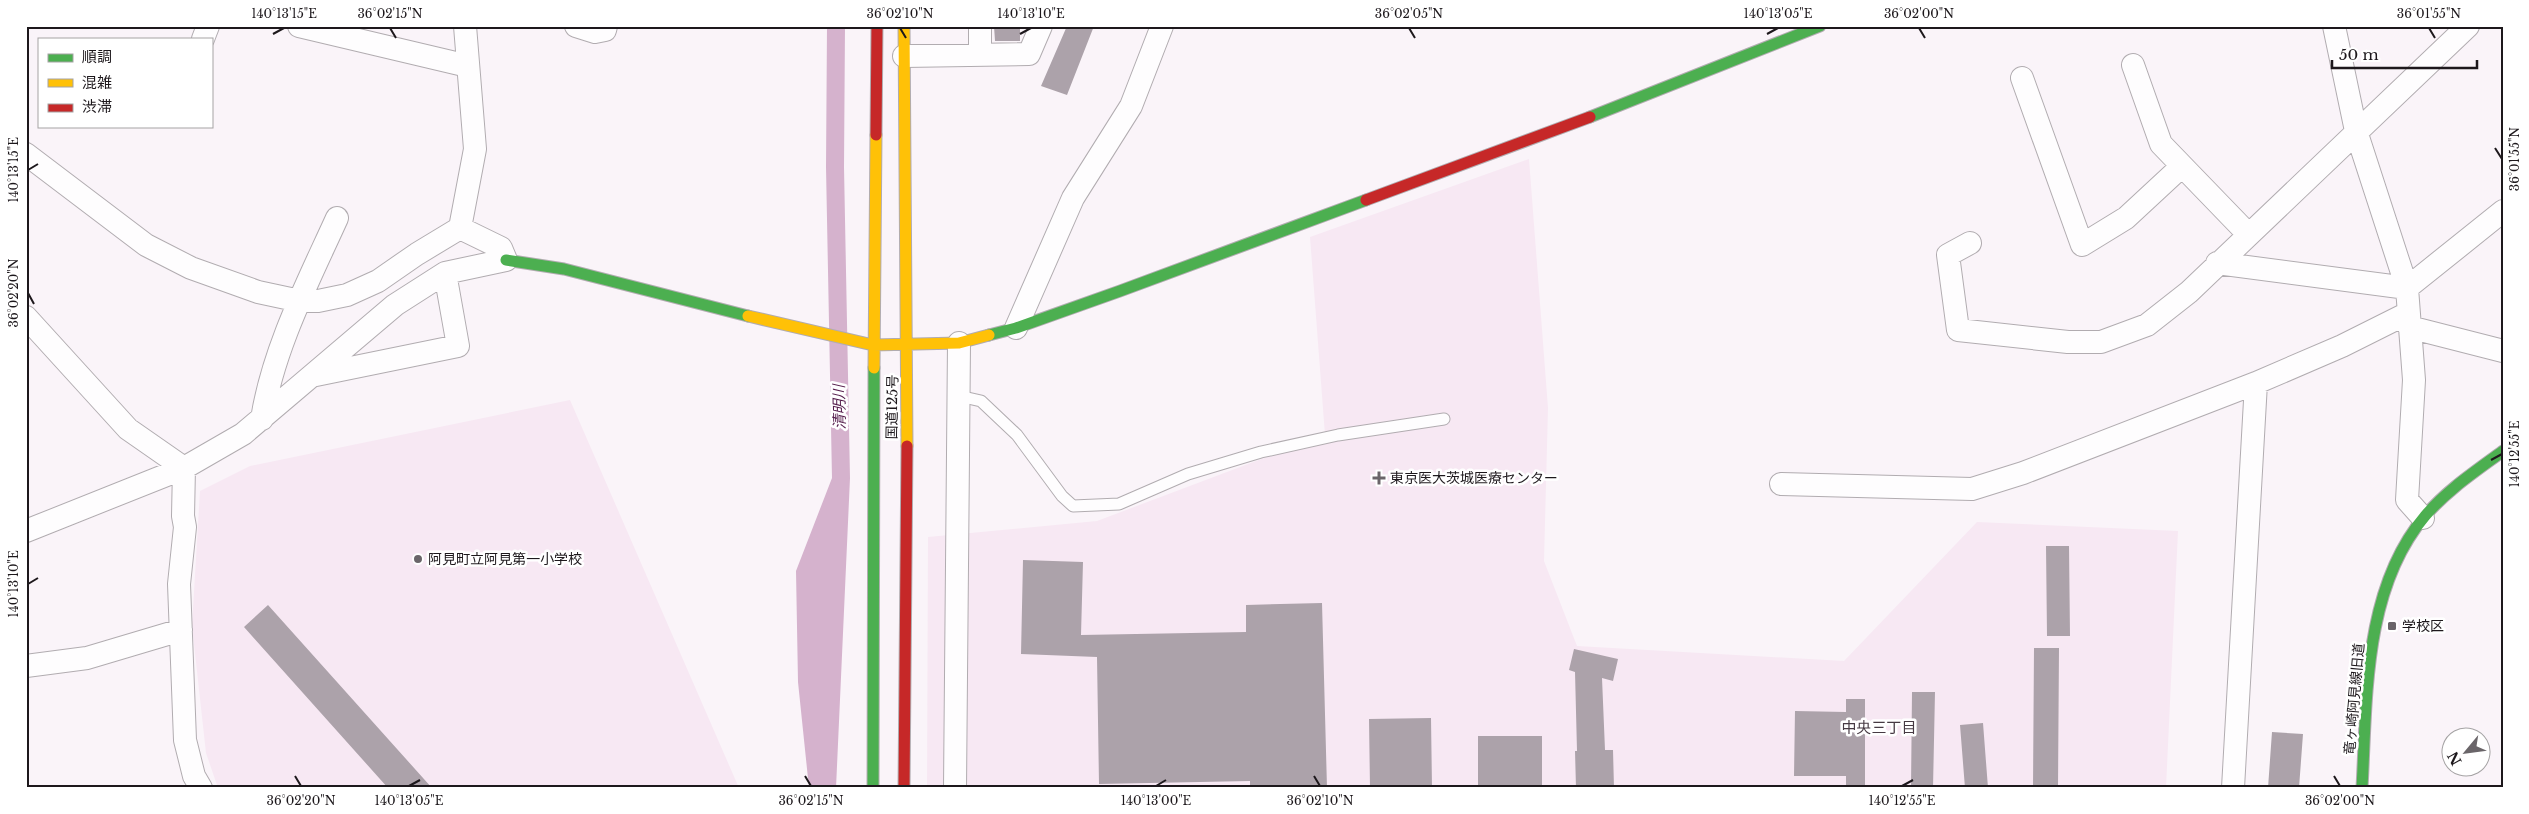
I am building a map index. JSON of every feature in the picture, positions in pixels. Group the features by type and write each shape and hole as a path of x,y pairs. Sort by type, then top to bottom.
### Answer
{"main road":[{"name":"国道125号","path":"873,788 873,345 876,26"},
{"name":"国道125号","path":"904,26 908,346 904,788"},
{"path":"506,260 564,269 739,314 873,345 908,346 959,343 1016,328 1596,115 1820,26"},
{"name":"竜ヶ崎阿見線旧道","path":"2362,788 2370,662 2380,610 2396,560 2407,538 2423,518 2456,486 2503,451"}],"street":[{"path":"203,38 208,26"},
{"path":"299,26 468,66"},
{"path":"26,154 146,245 191,268 258,292 300,301 318,301 347,295 378,281 417,254 460,228 475,149 465,26"},
{"path":"576,26 595,32 605,30 606,26"},
{"path":"980,26 980,54"},
{"path":"904,56 1029,54 1041,26"},
{"path":"1016,328 1073,198 1131,106 1162,26"},
{"path":"2334,26 2356,131 2407,288 2414,380 2407,500 2423,518"},
{"path":"1970,243 1948,255 1958,330 2068,342 2101,342 2147,325 2189,292 2468,26"},
{"path":"2133,65 2160,144 2180,167 2248,234"},
{"path":"2022,78 2082,245 2126,218 2180,167"},
{"path":"2218,263 2407,288 2503,211"},
{"path":"262,419 266,390 300,301 336,218"},
{"path":"26,531 184,468 244,434 395,305 445,272 506,260 501,248 460,228"},
{"path":"313,376 458,346 445,272"},
{"path":"26,317 128,429 184,468"},
{"path":"1781,484 1972,489 2032,470 2256,383 2409,320 2503,351"},
{"path":"955,788 959,343"},
{"path":"2233,788 2256,383"},
{"path":"184,468 183,516 185,527 179,584 185,740 194,776 201,788"},
{"path":"26,666 87,658 181,630"}],"lane":[{"path":"958,396 981,400 1017,435 1062,496 1073,506 1119,504 1188,474 1261,452 1338,435 1444,419"}],"shaded area":[{"name":"東京医大茨城医療センター","path":"1529,159 1548,408 1544,561 1577,646 1844,661 1977,522 2178,531 2166,788 927,788 928,537 1097,521 1325,435 1310,237"},
{"name":"阿見町立阿見第一小学校","path":"570,400 739,788 218,788 206,753 192,626 200,491 250,466"}],"water":[{"name":"清明川","path":"827,26 845,26 844,167 850,478 836,788 809,788 798,682 796,571 832,478 826,167"}],"building":[{"path":"994,26 1020,26 1020,41 995,41"},
{"path":"1067,26 1094,26 1067,95 1041,86"},
{"path":"2046,546 2069,546 2070,636 2047,636"},
{"path":"1023,560 1083,562 1081,635 1246,632 1246,605 1322,603 1327,788 1250,788 1250,781 1099,784 1097,657 1021,654"},
{"path":"268,605 432,788 388,788 244,627"},
{"path":"2034,648 2059,648 2058,788 2033,788"},
{"path":"1574,649 1618,659 1613,681 1602,678 1605,750 1613,750 1614,788 1576,788 1575,672 1569,670"},
{"path":"1912,692 1935,692 1933,788 1911,788"},
{"path":"1846,699 1865,699 1865,788 1846,788 1846,776 1794,776 1795,711 1846,712"},
{"path":"1431,718 1432,788 1370,788 1369,719"},
{"path":"1983,723 1988,788 1965,788 1960,725"},
{"path":"2272,732 2303,734 2299,788 2268,788"},
{"path":"1478,736 1542,736 1542,788 1478,788"}],"traffic: fast":[{"path":"1590,117 1820,26"},
{"path":"989,335 1016,328 1120,291 1366,200"},
{"path":"506,260 564,269 748,316"},
{"path":"873,788 874,368"},
{"path":"2362,788 2365,718 2372,646 2379,610 2390,577 2405,545 2425,516 2452,489 2503,451"}],"traffic: slow":[{"path":"904,26 907,446"},
{"path":"874,368 876,135"},
{"path":"748,316 873,345 959,343 989,335"}],"traffic: jam":[{"path":"876,135 877,26"},
{"path":"1366,200 1590,117"},
{"path":"904,788 907,446"}],"place":[{"name":"東京医大茨城医療センター","path":"1379,478"},
{"name":"阿見町立阿見第一小学校","path":"418,559"},
{"name":"学校区","path":"2392,626"}],"district":[{"name":"中央三丁目","path":"1879,727"}]}
